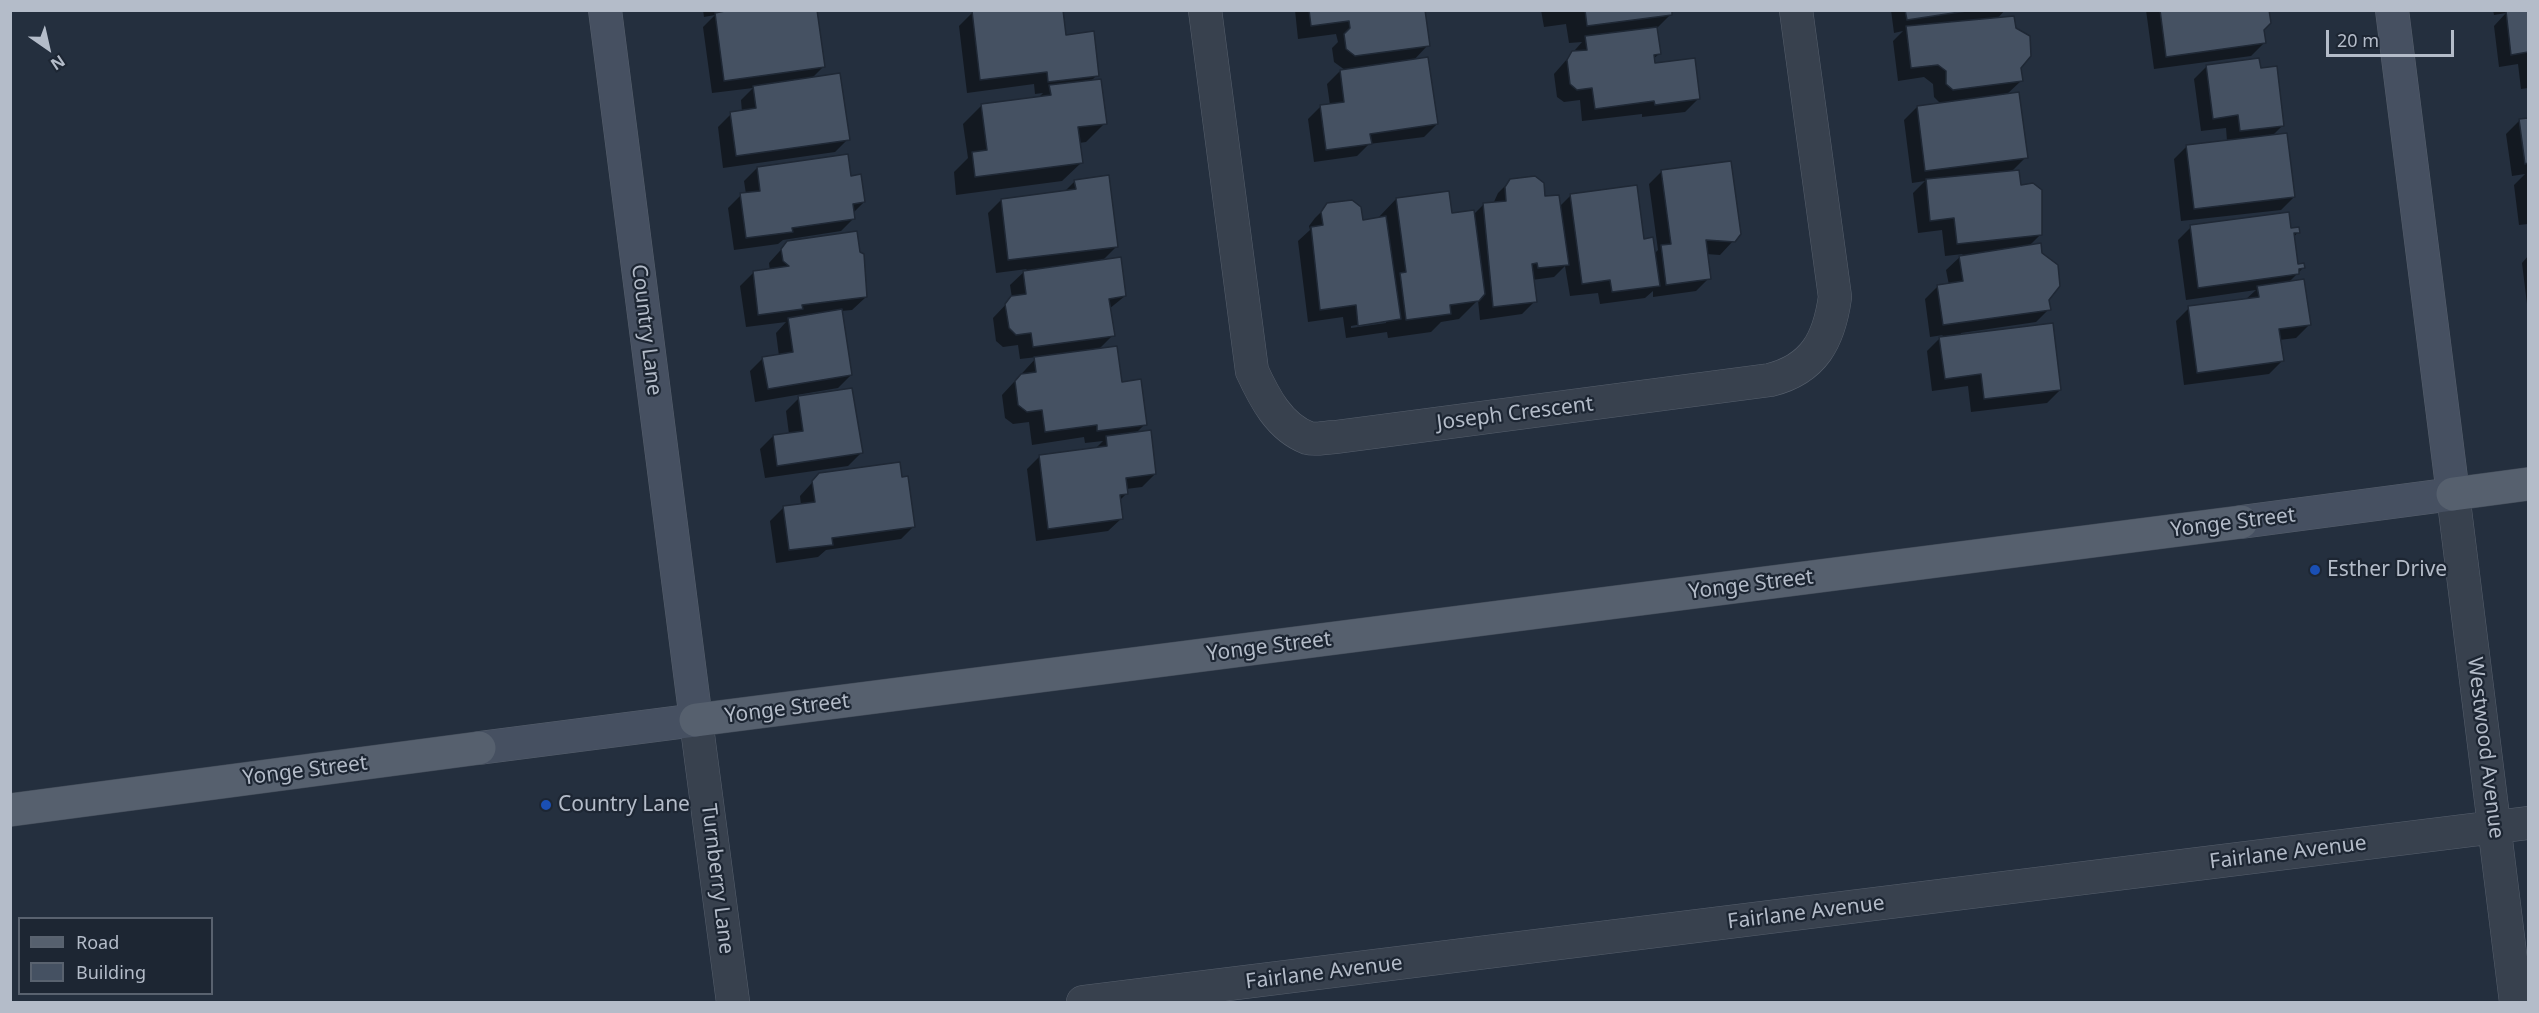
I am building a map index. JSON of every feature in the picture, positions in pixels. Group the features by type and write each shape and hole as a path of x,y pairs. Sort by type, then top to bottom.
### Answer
{"main road":[{"name":"Yonge Street","path":"2453,494 2529,484"},
{"name":"Yonge Street","path":"696,720 2241,522"},
{"name":"Yonge Street","path":"10,810 478,748"}],"street":[{"name":"Country Lane","path":"605,10 696,720"},
{"name":"Joseph Crescent","path":"1205,10 1252,371 1265,400 1285,423 1309,438 1336,437 1770,380 1791,375 1808,361 1820,347 1828,329 1835,297 1796,10"},
{"path":"2392,10 2453,494"},
{"name":"Yonge Street","path":"2241,522 2453,494"},
{"name":"Westwood Avenue","path":"2453,494 2517,1002"},
{"name":"Yonge Street","path":"478,748 696,720"},
{"name":"Turnberry Lane","path":"696,720 733,1002"},
{"name":"Fairlane Avenue","path":"1083,1002 2529,823"}],"building":[{"path":"730,10 817,10 825,67 724,81 715,13"},
{"path":"1063,10 1066,35 1094,31 1099,76 1048,82 1047,72 980,80 972,11"},
{"path":"1309,10 1425,10 1430,46 1355,56 1346,49 1344,34 1350,28 1349,21 1311,26"},
{"path":"1585,10 1672,10 1672,15 1587,26"},
{"path":"1905,10 1973,10 1907,20"},
{"path":"2160,10 2269,10 2271,23 2264,30 2266,43 2166,57"},
{"path":"2528,10 2528,52 2511,55 2506,11"},
{"path":"2014,16 2016,28 2030,36 2031,56 2021,68 2023,81 1953,90 1946,84 1946,71 1938,65 1911,68 1906,26"},
{"path":"1657,27 1661,54 1654,55 1655,63 1695,58 1700,99 1655,105 1654,101 1595,109 1592,88 1577,90 1570,84 1567,60 1572,51 1587,50 1585,36"},
{"path":"1428,57 1438,124 1370,134 1372,144 1326,150 1320,105 1344,102 1340,70"},
{"path":"2259,58 2261,68 2277,66 2284,126 2240,131 2238,115 2213,119 2206,65"},
{"path":"840,73 850,140 736,156 730,112 756,108 753,86"},
{"path":"1101,79 1107,124 1078,127 1083,163 975,177 972,152 987,150 981,104 1051,95 1049,85"},
{"path":"2019,92 2028,158 1925,171 1917,106"},
{"path":"2528,118 2528,163 2525,164 2519,119"},
{"path":"2287,133 2295,197 2194,209 2186,145"},
{"path":"848,154 851,176 861,174 865,202 853,204 855,219 792,228 793,232 746,238 740,193 760,191 757,167"},
{"path":"1731,161 1741,234 1735,242 1706,240 1711,279 1666,285 1661,245 1671,244 1661,170"},
{"path":"2019,170 2021,185 2033,183 2042,190 2042,235 1957,244 1954,218 1930,221 1926,179"},
{"path":"1109,175 1118,247 1008,260 1001,199 1076,189 1074,180"},
{"path":"1535,176 1544,183 1545,196 1559,195 1569,265 1538,268 1537,263 1532,264 1537,302 1493,307 1483,203 1506,201 1505,187 1510,179"},
{"path":"1637,185 1644,239 1653,237 1660,286 1612,292 1610,280 1582,284 1570,194"},
{"path":"1449,191 1452,213 1474,210 1485,294 1479,301 1450,305 1451,314 1406,320 1400,273 1406,272 1396,198"},
{"path":"1352,200 1361,207 1363,220 1386,216 1401,319 1358,326 1356,305 1320,310 1311,227 1323,225 1321,212 1327,203"},
{"path":"2289,212 2291,228 2299,227 2300,233 2294,233 2298,264 2304,263 2305,268 2299,269 2299,274 2198,288 2190,225"},
{"path":"857,231 860,252 864,254 867,297 802,305 803,309 758,315 753,271 789,266 783,261 781,249 787,241"},
{"path":"2041,243 2042,253 2058,265 2060,286 2049,300 2051,310 1943,325 1937,285 1963,281 1959,256"},
{"path":"1121,257 1126,296 1109,299 1115,336 1033,347 1031,333 1016,335 1009,328 1005,304 1011,296 1026,294 1023,271"},
{"path":"2304,279 2311,325 2279,329 2284,361 2197,373 2188,306 2259,297 2257,286"},
{"path":"842,309 852,375 768,389 762,357 793,352 788,318"},
{"path":"2053,323 2061,390 1984,399 1981,374 1945,379 1939,337"},
{"path":"1117,346 1122,382 1141,379 1147,425 1097,431 1097,425 1045,432 1042,410 1027,412 1018,405 1015,381 1021,374 1036,372 1034,357"},
{"path":"852,388 863,453 777,466 773,435 803,431 798,396"},
{"path":"1151,430 1156,474 1126,478 1128,494 1120,495 1123,519 1048,529 1039,455 1107,446 1106,436"},
{"path":"900,462 902,477 908,476 915,527 832,538 833,545 789,550 783,506 815,502 812,481 819,473"}],"place":[{"name":"Esther Drive","path":"2315,570"},
{"name":"Country Lane","path":"546,805"}]}
